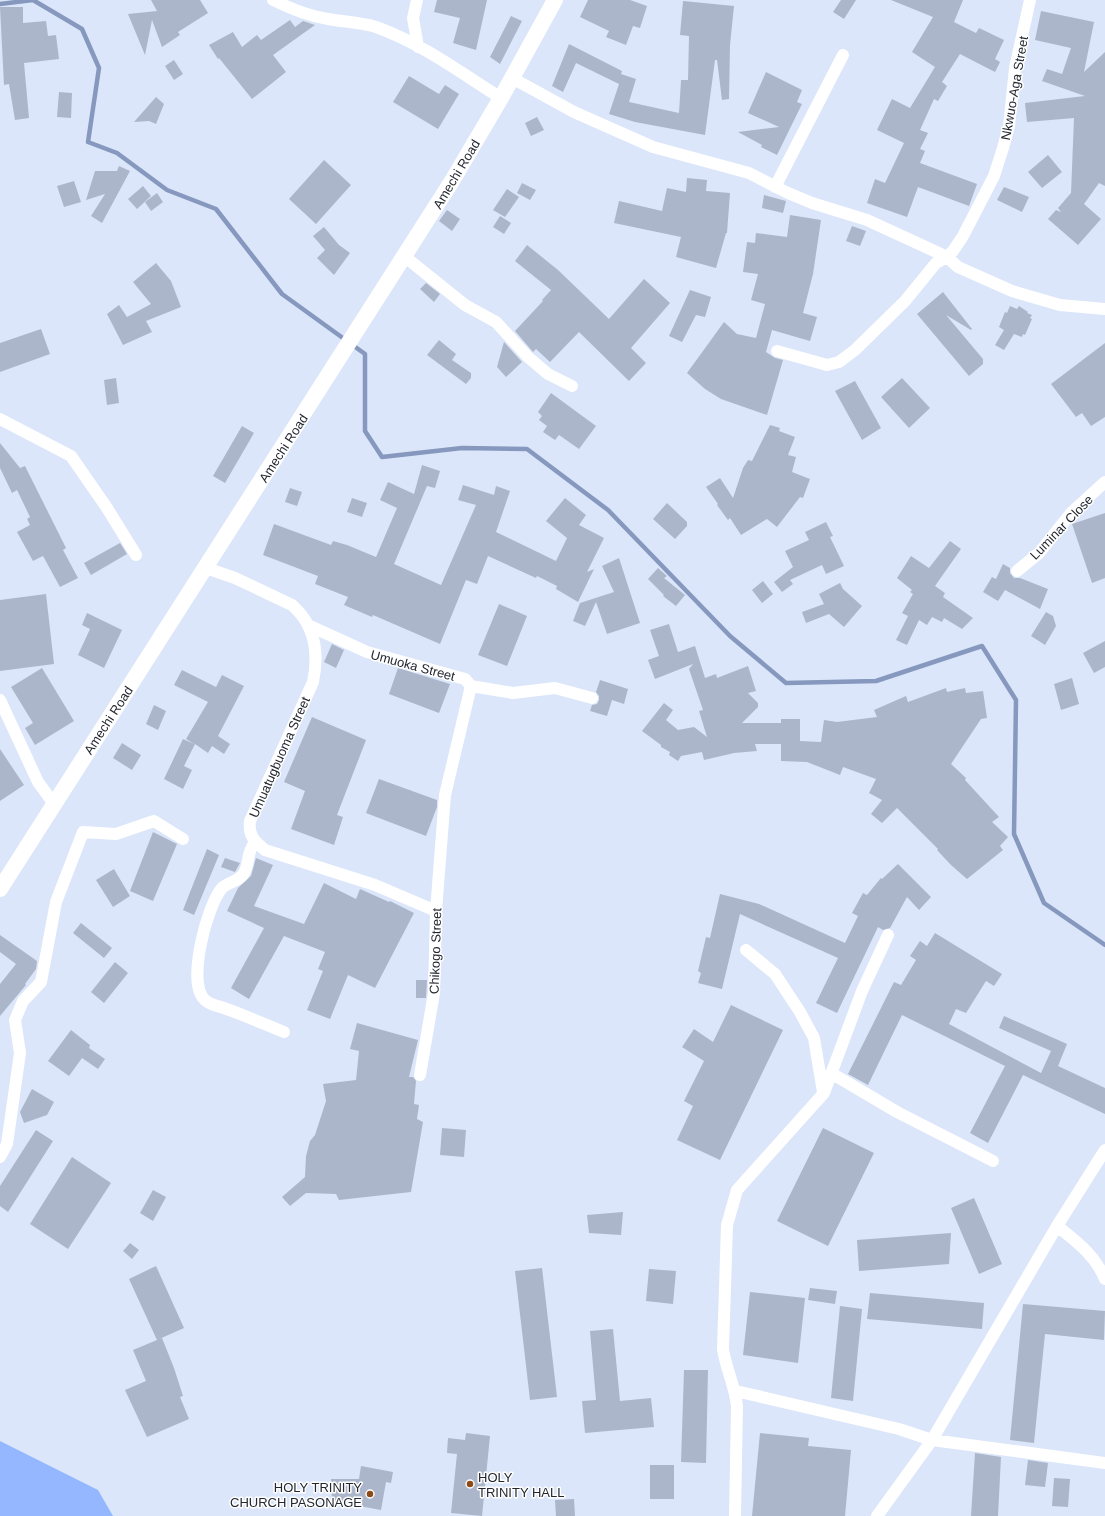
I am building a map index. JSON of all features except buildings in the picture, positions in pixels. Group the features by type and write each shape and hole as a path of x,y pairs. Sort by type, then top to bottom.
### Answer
{"main road":[{"name":"Amechi Road","path":"0,889 452,182 501,98 555,0"}],"street":[{"path":"273,0 298,12 376,27 418,47 501,98"},
{"path":"417,0 413,18 418,47"},
{"name":"Nkwuo-Aga Street","path":"777,351 827,365 839,362 855,350 904,301 936,263 947,257 963,236 994,176 1009,126 1015,68 1030,0"},
{"path":"775,187 843,55"},
{"path":"512,78 574,112 654,147 749,173 775,187 812,203 867,220 947,257 958,267 1012,291 1060,305 1105,309"},
{"path":"404,256 465,305 496,322 528,357 548,374 572,386"},
{"path":"0,419 70,456 107,508 136,555"},
{"name":"Luminar Close","path":"1017,571 1039,553 1071,513 1105,482"},
{"name":"Umuatugbuoma Street","path":"206,568 235,578 257,590 284,600 299,611 310,626 316,649 316,667 313,682 250,821 249,829 255,842"},
{"name":"Umuoka Street","path":"310,626 367,652 465,679 471,686 445,796 443,827"},
{"path":"471,686 514,693 555,688 592,698"},
{"path":"0,700 38,782 54,804"},
{"path":"0,1157 7,1144 20,1054 15,1020 23,1001 41,982 56,902 83,832 116,834 154,821 183,839"},
{"name":"Chikogo Street","path":"420,1075 434,993 436,911 443,827"},
{"path":"284,1032 211,1004 204,1000 198,987 198,963 210,908 223,887 243,875 246,870 248,853 255,842 265,850 375,885 436,911"},
{"path":"735,1516 736,1391 725,1361 723,1349 728,1216 737,1190 824,1093 862,991 888,935"},
{"path":"746,950 775,974 800,1012 814,1038 824,1093"},
{"path":"831,1073 897,1112 993,1161"},
{"path":"877,1516 932,1440 1057,1226 1105,1150"},
{"path":"1057,1226 1087,1250 1099,1265 1105,1279"},
{"path":"736,1391 899,1429 932,1440 1105,1463"}],"shaded area":[{"path":"0,1441 98,1490 113,1516 0,1516"}],"waterway":[{"path":"0,4 33,0 82,29 99,68 88,142 117,153 167,190 216,209 282,294 365,354 365,431 382,457 462,448 527,449 608,510 730,636 786,683 876,681 982,646 1016,700 1014,834 1044,903 1105,945"}],"place":[{"name":"HOLY TRINITY HALL","path":"470,1484"},
{"name":"HOLY TRINITY CHURCH PASONAGE","path":"370,1494"}]}
